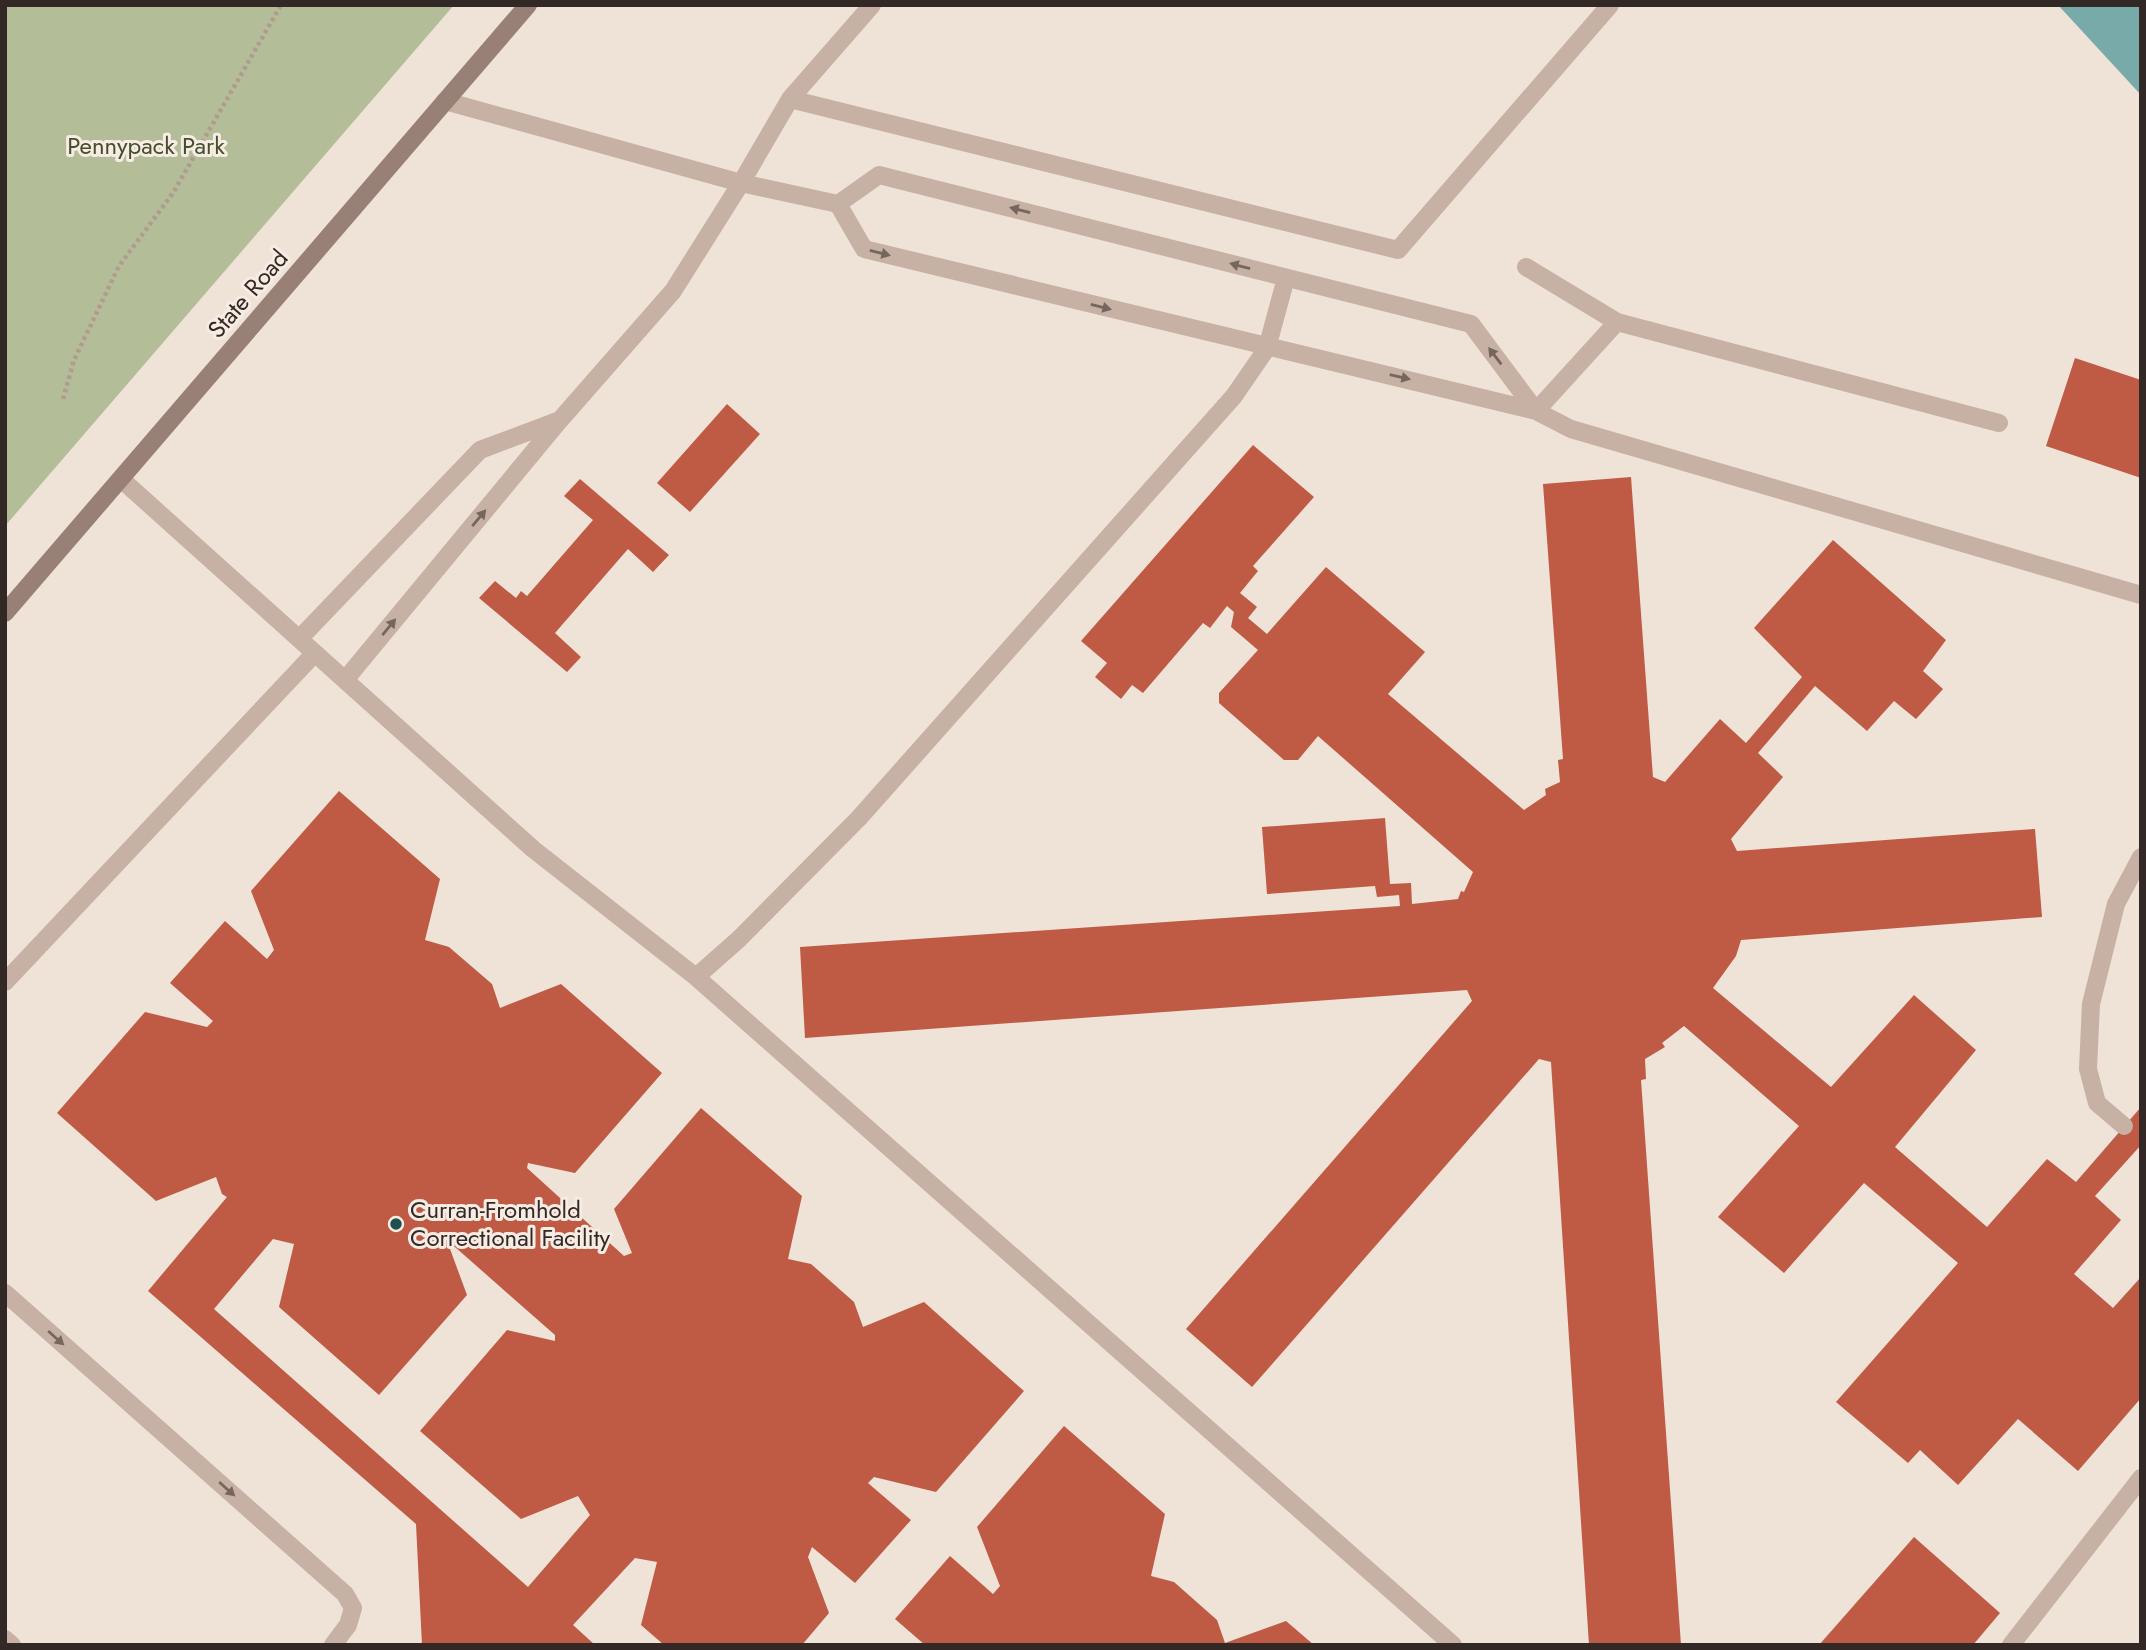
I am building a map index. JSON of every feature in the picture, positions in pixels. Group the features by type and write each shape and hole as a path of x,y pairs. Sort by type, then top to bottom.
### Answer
{"main road":[{"name":"State Road","path":"5,613 528,5"}],"lane":[{"path":"345,680 560,420 673,291 790,99 872,5"},
{"path":"790,99 1398,250 1610,5"},
{"path":"445,101 741,183 838,204 879,175 1471,324 1536,411"},
{"path":"838,204 864,249 1536,411 1571,429 2141,595"},
{"path":"1525,267 1617,323 1999,423"},
{"path":"696,977 739,939 859,818 1225,406 1267,348 1286,278"},
{"path":"1536,411 1617,323"},
{"path":"299,639 480,450 560,420"},
{"path":"121,479 534,849 696,977 1453,1645"},
{"path":"5,982 315,653"},
{"path":"2124,1126 2097,1103 2088,1069 2091,1004 2116,904 2141,858"},
{"path":"5,1293 345,1594 353,1608 348,1625 333,1645"},
{"path":"2011,1645 2141,1478"},
{"path":"5,1639 12,1645"}],"path":[{"path":"63,399 74,360 120,266 173,193 281,5"}],"green space":[{"name":"Pennypack Park","path":"5,5 454,5 5,526"}],"water":[{"path":"2058,5 2141,5 2141,95"}],"building":[{"path":"2075,358 2141,380 2141,478 2046,446"},
{"path":"727,404 760,434 690,512 657,483"},
{"path":"1253,445 1314,497 1253,566 1258,571 1240,593 1257,607 1248,618 1267,634 1326,567 1425,652 1388,694 1524,810 1546,795 1545,789 1560,782 1558,760 1563,759 1543,484 1631,477 1653,777 1665,782 1720,719 1746,743 1802,677 1754,628 1833,540 1946,640 1923,671 1943,689 1916,719 1894,701 1867,731 1815,686 1758,753 1783,777 1731,839 1737,851 2035,829 2042,917 1741,940 1736,956 1713,988 1831,1087 1914,995 1976,1050 1895,1147 1987,1227 2047,1159 2076,1182 2141,1107 2141,1145 2095,1196 2121,1220 2074,1274 2113,1308 2141,1277 2141,1398 2078,1471 2018,1419 1958,1485 1920,1450 1908,1463 1836,1402 1958,1263 1864,1183 1784,1273 1718,1217 1799,1126 1684,1026 1662,1043 1665,1047 1645,1059 1646,1079 1641,1080 1681,1645 1589,1645 1551,1062 1539,1059 1252,1387 1186,1329 1472,1001 1467,990 805,1038 800,947 1400,906 1399,895 1377,897 1375,886 1267,894 1262,827 1385,818 1390,884 1411,883 1412,904 1458,899 1461,891 1464,892 1473,872 1318,736 1298,760 1284,760 1219,703 1219,693 1258,650 1231,627 1234,612 1227,606 1210,628 1203,623 1143,693 1132,685 1121,699 1095,677 1107,663 1081,641"},
{"path":"580,479 669,555 653,572 628,549 555,633 581,657 567,672 479,598 495,581 516,598 521,591 527,596 593,520 564,496"},
{"name":"Curran-Fromhold Correctional Facility","path":"339,791 440,879 425,940 449,947 492,984 500,1008 561,984 662,1073 575,1173 528,1163 527,1168 624,1256 632,1253 614,1209 701,1108 802,1196 788,1259 811,1264 854,1302 863,1327 924,1302 1024,1391 936,1492 874,1477 868,1483 911,1520 855,1583 812,1547 808,1557 829,1613 802,1645 664,1645 641,1625 657,1562 635,1558 573,1625 595,1645 422,1645 416,1524 148,1291 227,1197 222,1194 216,1177 156,1201 57,1113 145,1012 207,1027 213,1021 170,983 225,921 267,959 274,950 251,891","holes":["273,1239 294,1244 279,1307 379,1395 467,1295 450,1249 455,1247 555,1335 555,1341 507,1330 420,1431 521,1519 578,1496 590,1515 528,1587 214,1309"]},
{"path":"1064,1426 1165,1514 1151,1576 1174,1582 1217,1620 1225,1643 1286,1621 1314,1645 925,1645 895,1619 950,1556 993,1594 1000,1586 977,1527"},
{"path":"1914,1537 2000,1613 1973,1645 1819,1645"}],"place":[{"name":"Curran-Fromhold Correctional Facility","path":"396,1224"}]}
